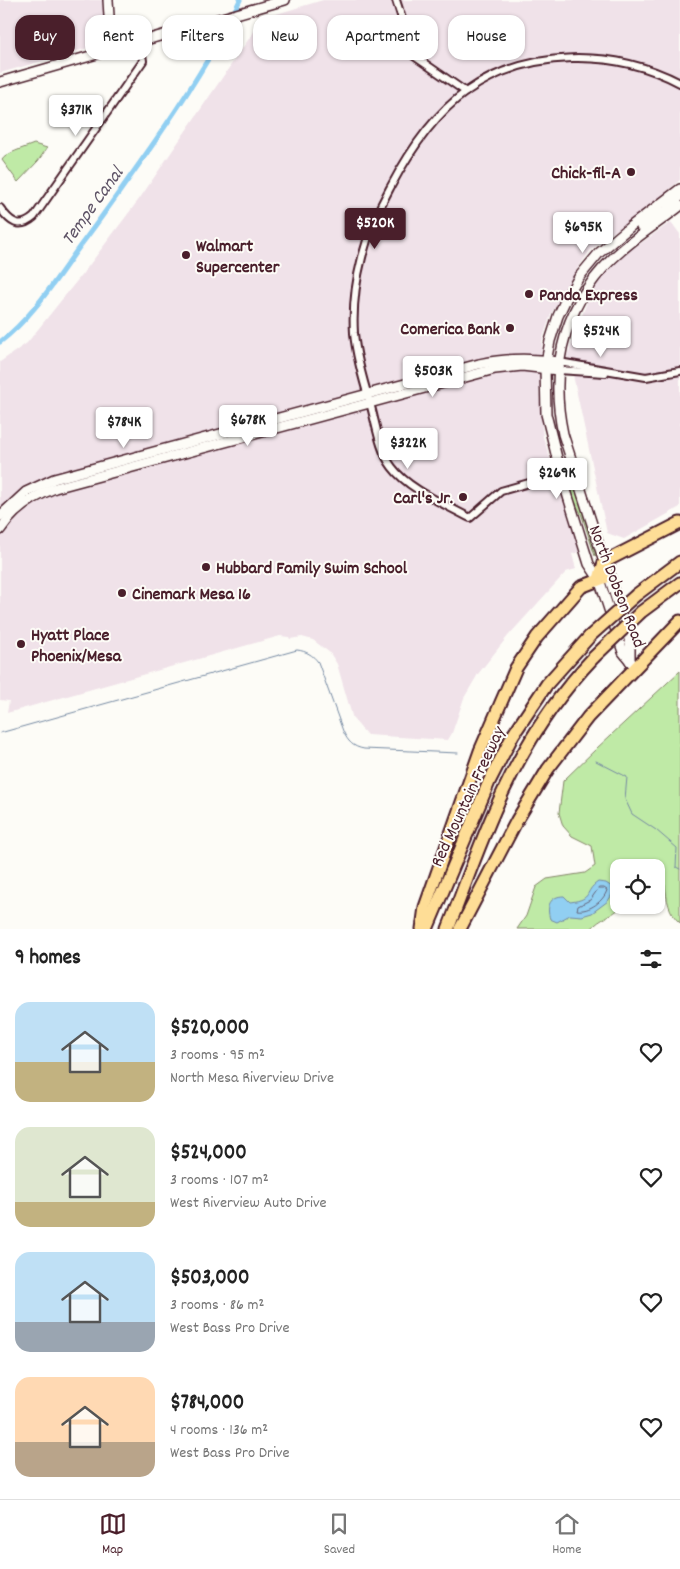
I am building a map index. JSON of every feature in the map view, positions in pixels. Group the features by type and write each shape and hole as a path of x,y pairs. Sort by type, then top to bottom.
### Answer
{"highway":[{"path":"422,929 425,907 480,750 509,682 522,658 549,622 581,587 604,578 604,562 680,523"},
{"name":"Red Mountain Freeway","path":"427,929 489,782 513,735 547,684 590,636 636,595 680,562"},
{"name":"Red Mountain Freeway","path":"448,929 503,792 533,737 556,702 594,656 641,612 680,583"},
{"path":"460,929 517,820 548,769 588,717 633,664 680,621"}],"main road":[{"path":"108,0 109,15"},
{"path":"152,39 285,0"},
{"path":"0,82 85,58"},
{"name":"North Dobson Road","path":"604,562 563,434 550,341 566,299 579,278 599,253 680,190"},
{"path":"666,216 668,206 680,197"},
{"path":"622,250 626,240 659,213 659,205"},
{"name":"North Dobson Road","path":"633,664 622,652 604,578 589,564 561,474 546,414 552,365 582,298 597,275 622,250 680,206"},
{"path":"0,516 26,492 54,479 368,398 495,369 552,365"},
{"path":"0,530 11,515 22,505 39,494 55,488 368,398"}],"street":[{"path":"396,0 414,56 466,92"},
{"path":"561,474 501,490 470,518 401,478 386,458 358,360 354,333 356,293 368,238 384,198 415,146 444,112 466,92 491,77 515,68 569,58 611,61 629,65 680,83"},
{"path":"0,208 8,219 13,222 24,223 34,216 143,60"},
{"path":"552,365 596,373 612,372 646,378 680,371"}],"shaded area":[{"path":"0,0 102,0 103,15 85,15 85,49 75,52 75,15 15,15 15,60 46,60 0,73"},
{"path":"323,0 680,0 680,180 651,205 590,251 577,269 551,314 542,341 539,393 543,437 579,552 572,554 576,569 566,572 508,636 478,674 464,698 448,740 367,735 353,719 337,664 330,653 313,640 302,637 290,639 289,637 280,636 7,713 9,701 0,700 0,362 27,343 84,272 140,198 234,60 243,60 243,47 253,33 253,60 317,60 317,15 273,15"},
{"path":"671,222 680,234 680,507 624,539 607,533 570,361 567,356 590,294 600,279 624,255"}],"green space":[{"path":"34,144 47,148 38,161 18,182 2,160 11,153"},
{"path":"570,471 598,553 595,556 565,472"},
{"path":"680,671 680,923 667,901 665,859 610,859 610,914 612,914 598,922 591,929 517,929 526,916 536,887 547,879 585,873 595,866 592,846 572,836 563,826 559,813 563,781"}],"water":[{"path":"598,882 610,886 610,898 608,901 592,913 582,916 570,915 557,922 550,919 549,906 552,900 559,896 564,896 570,902 577,901 585,897"}],"waterway":[{"name":"Tempe Canal","path":"0,342 23,321 43,297 134,172 198,75 240,0"},
{"path":"0,733 297,650 309,654 318,662 343,731 349,741 357,747 364,749 458,753"},
{"path":"596,761 627,777 625,799 632,814 656,830 677,848 676,867 680,869"}],"place":[{"name":"Chick-fil-A","path":"631,172"},
{"name":"Walmart Supercenter","path":"186,255"},
{"name":"Panda Express","path":"529,294"},
{"name":"Comerica Bank","path":"510,328"},
{"name":"Carl's Jr.","path":"463,497"},
{"name":"Hubbard Family Swim School","path":"206,567"},
{"name":"Cinemark Mesa 16","path":"122,593"},
{"name":"Hyatt Place Phoenix/Mesa","path":"21,644"}]}
